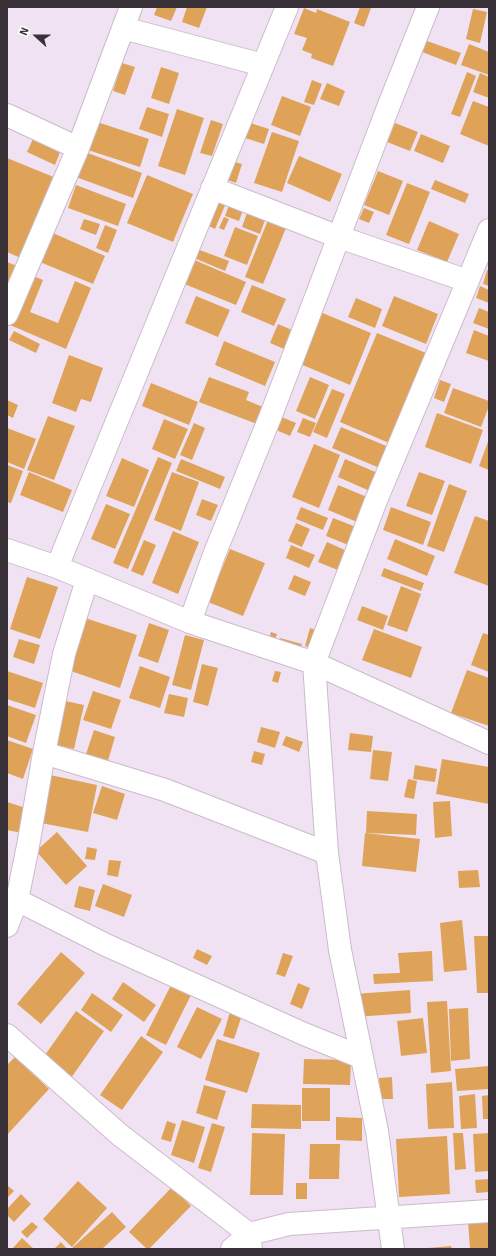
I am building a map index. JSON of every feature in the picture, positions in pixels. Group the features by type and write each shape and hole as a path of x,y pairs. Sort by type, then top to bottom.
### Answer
{"street":[{"path":"7,314 78,148 131,7"},
{"path":"57,567 287,7"},
{"path":"190,622 214,555 268,422 428,7"},
{"path":"123,28 263,65"},
{"path":"7,115 78,148"},
{"path":"212,188 340,237 468,281"},
{"path":"393,1249 377,1131 340,950 327,853 314,663 375,503 489,230"},
{"path":"7,550 57,567 190,622 314,663 489,744"},
{"path":"7,926 17,900 64,654 87,580"},
{"path":"44,753 165,790 327,853"},
{"path":"17,900 113,949 304,1034 361,1057"},
{"path":"7,1035 120,1135 250,1241"},
{"path":"232,1249 289,1224 489,1211"}],"building":[{"path":"157,7 177,7 171,21 154,15"},
{"path":"187,7 207,7 199,28 182,22"},
{"path":"360,7 371,8 364,27 354,23"},
{"path":"304,8 316,13 317,9 350,22 333,66 311,58 312,54 302,50 307,38 294,34"},
{"path":"473,9 487,12 480,43 466,39"},
{"path":"427,41 461,53 456,65 422,52"},
{"path":"469,44 489,52 489,75 461,65"},
{"path":"122,63 135,67 125,95 113,91"},
{"path":"161,67 179,73 169,104 151,98"},
{"path":"467,72 476,76 460,117 451,114"},
{"path":"480,73 489,77 489,98 473,92"},
{"path":"312,80 322,84 314,105 304,102"},
{"path":"327,83 345,91 339,106 320,99"},
{"path":"282,96 311,107 300,136 271,125"},
{"path":"473,101 489,107 489,146 460,134"},
{"path":"147,107 169,114 162,137 139,129"},
{"path":"177,109 204,118 185,175 158,166"},
{"path":"211,120 223,124 212,156 200,153"},
{"path":"97,122 149,139 140,167 88,150"},
{"path":"247,122 269,129 264,144 242,137"},
{"path":"395,123 418,132 410,151 387,142"},
{"path":"272,132 299,141 282,192 254,183"},
{"path":"421,134 450,146 443,163 414,151"},
{"path":"33,139 60,152 55,165 27,152"},
{"path":"85,152 142,173 133,198 76,177"},
{"path":"299,156 342,174 330,202 287,183"},
{"path":"7,158 56,178 23,259 7,252"},
{"path":"231,161 242,164 236,183 225,179"},
{"path":"378,171 403,181 389,215 364,205"},
{"path":"147,175 193,194 173,242 127,223"},
{"path":"435,180 469,194 465,203 431,189"},
{"path":"407,183 430,192 409,244 386,235"},
{"path":"76,185 126,204 118,226 68,208"},
{"path":"216,198 226,203 215,229 205,224"},
{"path":"229,205 243,210 239,221 225,216"},
{"path":"364,208 374,212 369,223 359,219"},
{"path":"247,213 265,220 260,234 242,227"},
{"path":"224,217 229,219 224,230 219,228"},
{"path":"84,219 100,224 96,235 80,229"},
{"path":"268,220 286,228 263,284 245,277"},
{"path":"429,221 459,234 447,262 417,250"},
{"path":"105,225 117,230 108,253 96,248"},
{"path":"235,227 258,236 247,265 224,256"},
{"path":"53,233 105,256 93,284 40,262"},
{"path":"197,249 229,261 225,271 194,258"},
{"path":"192,259 246,282 236,305 182,283"},
{"path":"7,262 17,266 7,290"},
{"path":"487,270 489,270 489,286 483,284"},
{"path":"31,275 43,280 30,312 58,323 75,281 91,288 66,349 10,325"},
{"path":"252,285 286,299 274,326 241,312"},
{"path":"480,286 489,290 489,303 476,298"},
{"path":"196,296 230,310 218,337 185,323"},
{"path":"394,296 438,314 426,344 382,326"},
{"path":"356,298 382,309 375,328 348,317"},
{"path":"479,308 489,312 489,329 473,323"},
{"path":"320,312 371,333 350,385 298,363"},
{"path":"278,324 292,330 284,349 270,343"},
{"path":"474,330 489,336 489,361 466,353"},
{"path":"14,331 40,344 36,353 9,340"},
{"path":"377,333 426,353 389,443 340,422"},
{"path":"224,341 275,362 265,386 215,365"},
{"path":"69,355 103,368 91,402 81,399 76,412 52,403"},
{"path":"209,377 249,392 246,400 263,407 257,424 199,402"},
{"path":"310,377 329,385 315,419 296,411"},
{"path":"440,380 451,384 444,402 434,398"},
{"path":"151,383 198,402 189,425 142,406"},
{"path":"453,388 489,401 489,406 481,427 444,413"},
{"path":"332,389 345,394 327,438 313,432"},
{"path":"7,400 18,405 13,418 7,415"},
{"path":"437,413 483,430 471,464 425,447"},
{"path":"48,416 75,426 54,480 27,470"},
{"path":"279,416 296,423 290,436 274,429"},
{"path":"303,418 316,423 310,437 297,432"},
{"path":"164,419 188,429 175,459 152,449"},
{"path":"194,423 205,428 192,460 180,455"},
{"path":"341,427 391,448 382,469 332,448"},
{"path":"7,428 36,439 24,469 7,462"},
{"path":"489,439 489,470 479,466"},
{"path":"314,444 340,455 319,508 292,497"},
{"path":"158,457 172,463 128,569 113,563"},
{"path":"122,458 149,470 134,507 106,496"},
{"path":"181,459 225,477 220,489 176,471"},
{"path":"345,459 380,474 372,492 338,477"},
{"path":"7,465 23,471 11,503 7,502"},
{"path":"29,472 72,490 63,512 20,495"},
{"path":"172,472 199,482 181,531 154,520"},
{"path":"419,472 445,481 432,515 406,506"},
{"path":"449,484 467,491 444,552 427,546"},
{"path":"338,485 367,497 357,522 328,510"},
{"path":"202,499 218,505 211,521 196,515"},
{"path":"106,504 130,514 115,549 91,539"},
{"path":"301,507 328,518 323,530 296,519"},
{"path":"391,507 431,522 423,545 383,530"},
{"path":"475,516 489,521 489,586 454,573"},
{"path":"333,518 359,528 351,546 326,536"},
{"path":"296,523 310,529 302,547 288,541"},
{"path":"173,531 199,542 178,594 152,583"},
{"path":"395,539 435,556 427,576 387,559"},
{"path":"144,540 156,545 143,576 131,571"},
{"path":"327,542 354,554 345,573 318,562"},
{"path":"291,545 315,555 309,568 286,558"},
{"path":"230,549 265,563 243,616 208,602"},
{"path":"384,568 424,583 421,591 381,576"},
{"path":"294,575 311,582 305,596 288,589"},
{"path":"27,577 58,587 40,639 10,629"},
{"path":"401,586 421,594 407,632 387,625"},
{"path":"362,606 388,616 383,630 357,620"},
{"path":"82,617 137,635 120,688 65,669"},
{"path":"149,623 169,630 158,663 138,656"},
{"path":"310,628 319,631 313,649 305,646"},
{"path":"374,629 422,647 411,678 362,660"},
{"path":"271,632 277,634 275,641 269,639"},
{"path":"483,633 489,635 489,672 471,665"},
{"path":"185,635 204,640 191,690 172,685"},
{"path":"280,638 302,644 300,650 278,644"},
{"path":"19,639 40,645 34,664 13,657"},
{"path":"202,664 218,668 208,706 193,702"},
{"path":"140,666 170,677 160,708 129,698"},
{"path":"467,670 489,678 489,726 451,713"},
{"path":"7,671 43,683 35,708 7,699"},
{"path":"275,671 281,672 278,683 272,681"},
{"path":"93,691 121,700 111,729 83,720"},
{"path":"169,694 188,698 184,717 164,713"},
{"path":"61,700 84,705 74,749 51,744"},
{"path":"7,705 36,715 26,743 7,736"},
{"path":"261,727 280,732 275,748 257,742"},
{"path":"94,730 115,737 107,764 85,757"},
{"path":"350,733 373,736 371,752 348,750"},
{"path":"286,736 303,742 299,752 282,745"},
{"path":"7,740 33,749 23,779 7,773"},
{"path":"373,750 392,752 388,781 370,779"},
{"path":"254,751 265,754 262,765 251,762"},
{"path":"442,759 489,767 489,804 436,794"},
{"path":"415,765 437,769 435,782 413,779"},
{"path":"50,775 97,785 88,832 41,823"},
{"path":"408,779 417,781 414,799 404,797"},
{"path":"102,786 125,794 117,820 93,813"},
{"path":"450,801 452,836 435,838 433,802"},
{"path":"7,802 26,808 22,833 7,830"},
{"path":"367,811 417,814 416,835 366,833"},
{"path":"57,832 87,866 66,885 36,851"},
{"path":"365,833 420,839 416,872 362,866"},
{"path":"87,847 97,849 95,860 85,859"},
{"path":"109,860 121,861 118,877 107,875"},
{"path":"478,870 480,887 459,888 458,871"},
{"path":"103,884 132,895 124,917 95,906"},
{"path":"79,886 95,890 90,911 74,907"},
{"path":"462,920 467,970 444,972 440,923"},
{"path":"474,936 489,936 489,993 477,993"},
{"path":"197,949 212,956 207,965 193,958"},
{"path":"432,951 433,981 374,984 373,974 400,973 398,953"},
{"path":"61,952 85,973 41,1024 17,1004"},
{"path":"283,953 293,956 285,977 276,974"},
{"path":"174,979 194,989 166,1045 146,1035"},
{"path":"123,982 156,1005 144,1022 112,999"},
{"path":"298,983 310,988 302,1009 290,1004"},
{"path":"410,990 411,1013 355,1017 354,994"},
{"path":"92,993 123,1015 111,1032 81,1010"},
{"path":"447,1001 451,1071 431,1073 427,1002"},
{"path":"197,1007 222,1019 201,1059 177,1047"},
{"path":"231,1008 243,1012 234,1039 223,1036"},
{"path":"468,1008 470,1059 451,1061 449,1009"},
{"path":"76,1011 104,1031 71,1078 43,1058"},
{"path":"423,1018 427,1053 401,1056 397,1021"},
{"path":"141,1036 163,1052 122,1110 100,1095"},
{"path":"217,1039 260,1053 247,1093 205,1080"},
{"path":"15,1057 49,1089 7,1135 7,1065"},
{"path":"304,1059 351,1060 350,1085 303,1084"},
{"path":"489,1066 489,1089 457,1091 455,1069"},
{"path":"392,1077 393,1099 380,1099 379,1078"},
{"path":"452,1082 454,1128 428,1129 426,1084"},
{"path":"204,1085 226,1091 217,1120 196,1113"},
{"path":"302,1088 330,1088 330,1121 302,1121"},
{"path":"475,1094 477,1128 461,1129 459,1096"},
{"path":"489,1095 489,1119 483,1119 482,1096"},
{"path":"252,1104 301,1105 301,1129 251,1128"},
{"path":"336,1117 362,1118 362,1141 336,1140"},
{"path":"182,1120 205,1127 194,1163 171,1155"},
{"path":"167,1121 176,1124 171,1142 161,1139"},
{"path":"212,1123 225,1127 211,1172 198,1168"},
{"path":"252,1133 285,1134 283,1195 250,1195"},
{"path":"453,1133 463,1133 466,1169 455,1170"},
{"path":"489,1133 489,1171 475,1172 473,1134"},
{"path":"447,1136 450,1194 399,1197 396,1139"},
{"path":"310,1144 340,1144 339,1179 309,1179"},
{"path":"489,1179 489,1192 476,1193 475,1180"},
{"path":"78,1181 107,1208 72,1247 43,1219"},
{"path":"296,1183 307,1183 307,1199 296,1199"},
{"path":"7,1185 14,1191 7,1198"},
{"path":"172,1187 191,1206 149,1249 147,1249 129,1232"},
{"path":"21,1194 31,1204 14,1222 7,1215 7,1209"},
{"path":"112,1212 126,1227 102,1249 72,1248"},
{"path":"489,1220 489,1249 470,1249 468,1221"},
{"path":"32,1222 38,1227 27,1238 21,1232"},
{"path":"22,1238 34,1249 12,1249"},
{"path":"61,1242 67,1249 54,1249"},
{"path":"451,1246 452,1249 428,1249 428,1248"}]}
